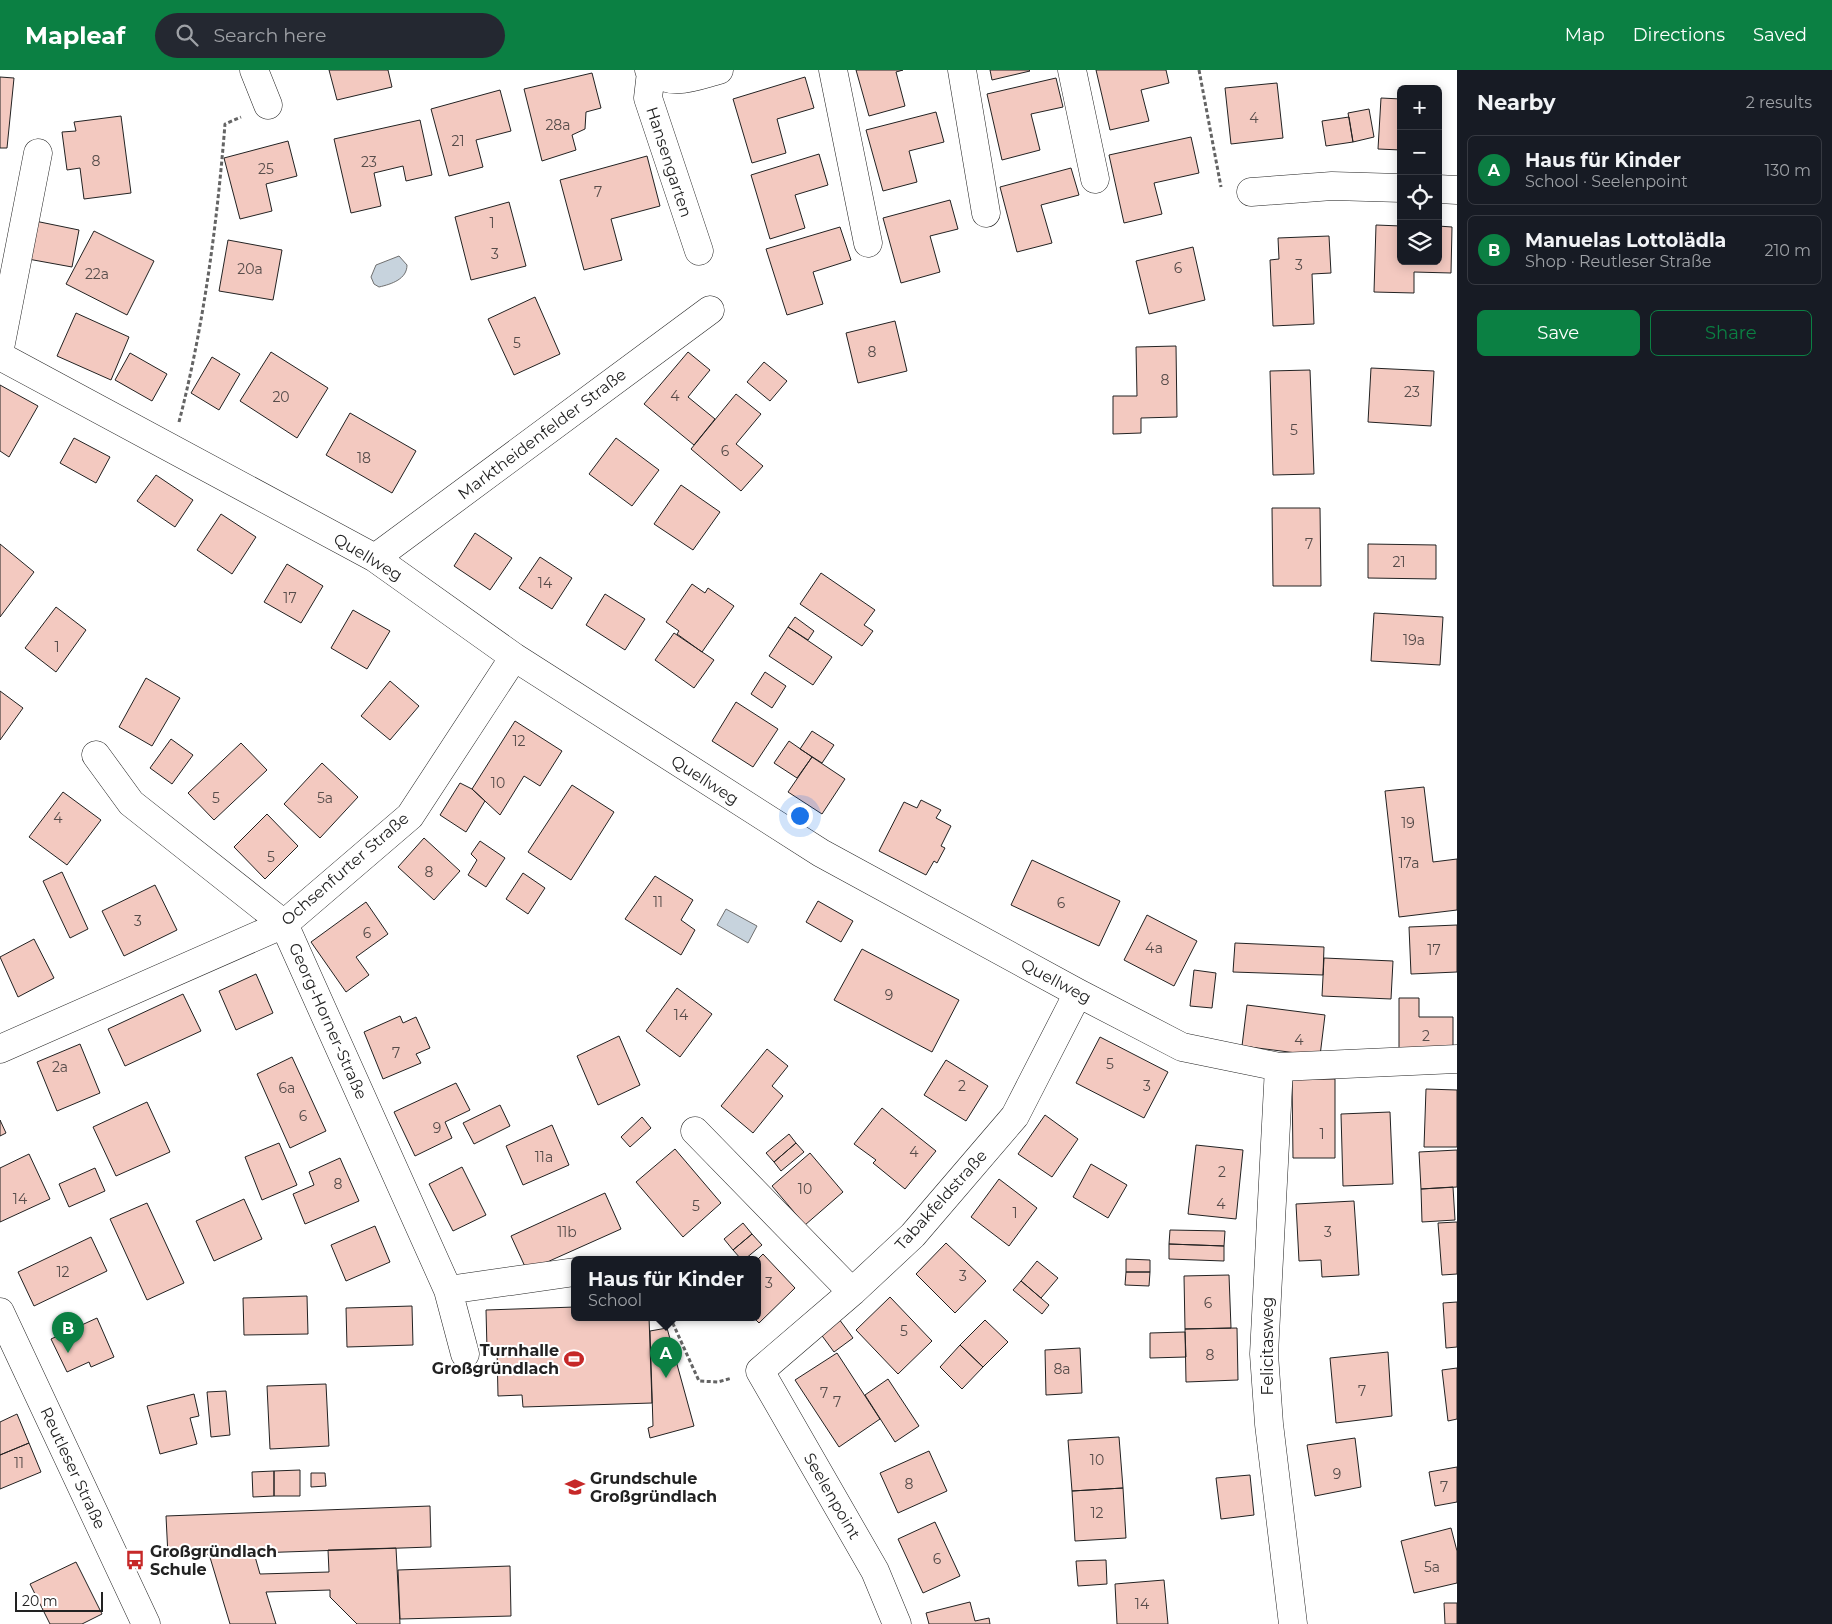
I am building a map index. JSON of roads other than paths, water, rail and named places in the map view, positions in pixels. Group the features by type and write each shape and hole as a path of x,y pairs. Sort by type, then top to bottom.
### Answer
{"street":[{"path":"254,70 268,105"},
{"name":"Hansengarten","path":"699,250 648,98 650,71 668,80 687,79 719,70"},
{"path":"833,70 868,243"},
{"path":"962,70 986,212"},
{"path":"1072,70 1095,179"},
{"path":"0,348 38,153"},
{"path":"1251,192 1332,186 1397,188"},
{"path":"1442,189 1457,190"},
{"name":"Marktheidenfelder Straße","path":"375,558 710,310"},
{"name":"Quellweg","path":"0,356 375,558 514,657 821,854 1078,993 1182,1046 1279,1067 1457,1059"},
{"name":"Ochsenfurter Straße","path":"0,1049 284,924 410,816 514,657"},
{"name":"Georg-Horner-Straße","path":"96,755 131,803 284,924 448,1290 465,1354"},
{"name":"Tabakfeldstraße","path":"760,1371 852,1292 913,1235 1015,1116 1078,993"},
{"name":"Felicitasweg","path":"1279,1067 1264,1354 1269,1424 1293,1624"},
{"path":"695,1131 852,1292"},
{"path":"448,1290 571,1273"},
{"name":"Reutleser Straße","path":"0,1312 146,1624"},
{"name":"Seelenpoint","path":"760,1371 875,1571 897,1624"}],"place":[{"name":"Manuelas Lottolädla","path":"68,1353"},
{"name":"Turnhalle Großgründlach","path":"574,1359"},
{"name":"Haus für Kinder","path":"666,1378"},
{"name":"Grundschule Großgründlach","path":"575,1487"},
{"name":"Großgründlach Schule","path":"135,1560"}]}
